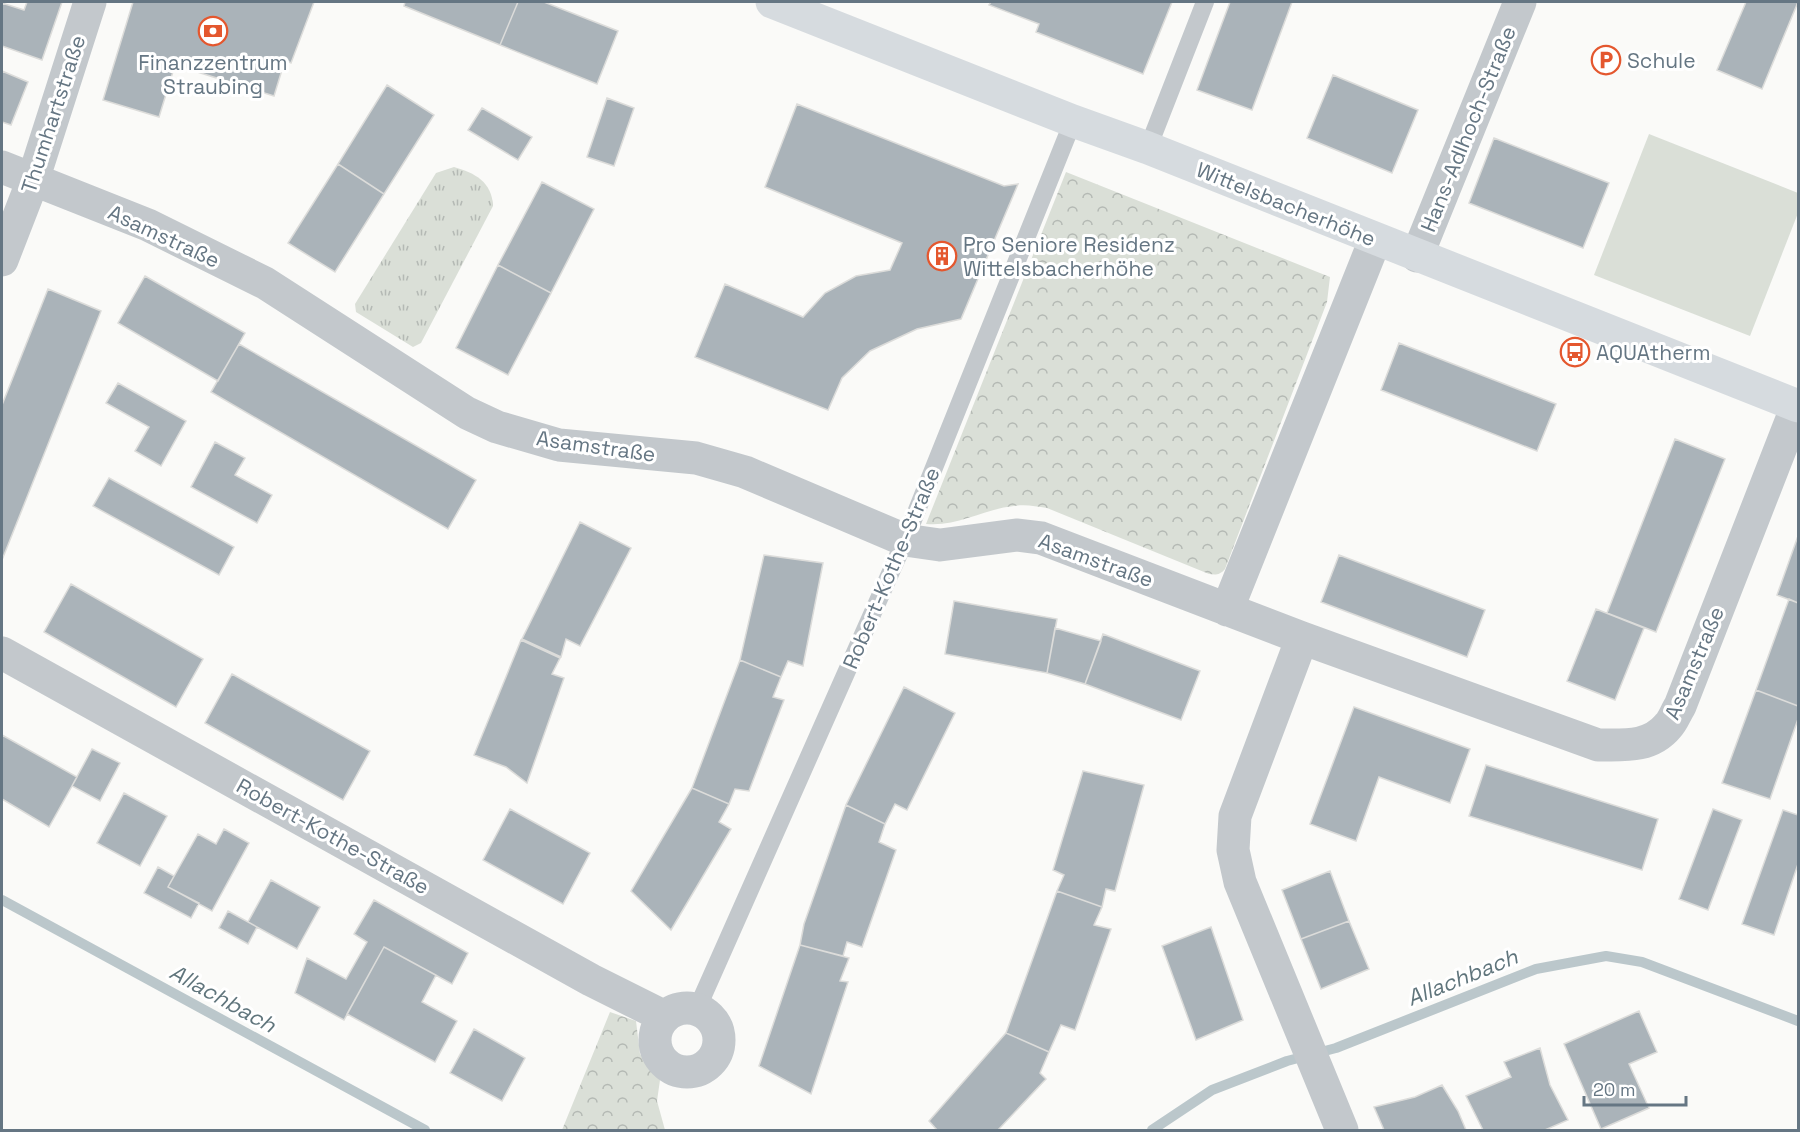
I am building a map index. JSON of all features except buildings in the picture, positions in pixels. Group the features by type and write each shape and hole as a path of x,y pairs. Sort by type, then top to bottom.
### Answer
{"street":[{"name":"Thumhartstraße","path":"2,260 33,180 90,2"},
{"name":"Wittelsbacherhöhe","path":"772,2 1073,121 1148,148 1798,406"},
{"name":"Hans-Adlhoch-Straße","path":"1417,256 1520,2"},
{"name":"Asamstraße","path":"2,167 148,225 265,283 467,413 497,427 559,445 696,459 723,465 745,472 905,540 940,545 1016,535 1041,537 1227,610 1598,745 1633,745 1652,739 1669,726 1680,706 1798,406"},
{"path":"1227,610 1375,240"},
{"path":"1302,638 1235,816 1233,850 1240,882 1342,1131"},
{"name":"Robert-Kothe-Straße","path":"2,653 591,980 665,1017"},
{"path":"680,1009 697,1009 705,1014 718,1029 720,1039 714,1059 698,1070 688,1072 669,1066 662,1060 656,1042 656,1033 665,1017 680,1009"}],"lane":[{"path":"1148,148 1204,2"},
{"name":"Robert-Kothe-Straße","path":"697,1009 905,540 1073,121"}],"green space":[{"path":"1649,134 1798,193 1798,213 1750,336 1594,275"},
{"path":"454,167 469,172 486,185 493,206 421,343 413,347 356,312 355,304 436,173"},
{"path":"1066,172 1330,277 1327,302 1225,569 1220,573 1209,574 1047,508 1018,505 949,523 926,524"},
{"path":"610,1012 636,1021 640,1054 660,1080 657,1101 665,1130 562,1130"}],"waterway":[{"name":"Allachbach","path":"2,900 425,1130"},
{"name":"Allachbach","path":"1152,1130 1212,1090 1287,1061 1336,1048 1536,969 1606,956 1642,962 1798,1021"}],"place":[{"name":"Finanzzentrum Straubing","path":"213,31"},
{"name":"Schule","path":"1606,60"},
{"name":"Pro Seniore Residenz Wittelsbacherhöhe","path":"942,256"},
{"name":"AQUAtherm","path":"1575,352"}]}
